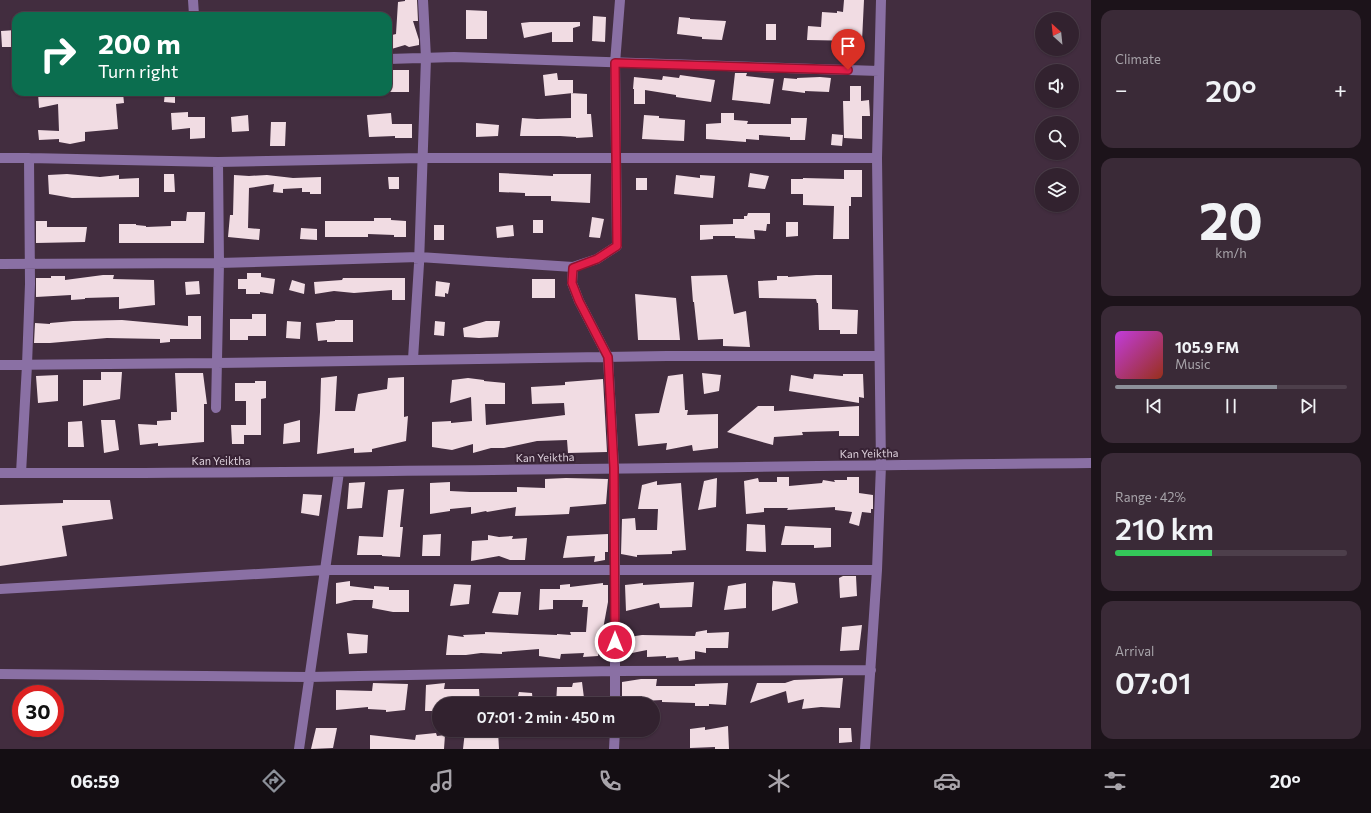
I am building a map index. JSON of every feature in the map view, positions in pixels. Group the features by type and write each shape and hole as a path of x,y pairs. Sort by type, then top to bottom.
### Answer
{"street":[{"path":"193,0 194,12"},
{"path":"413,359 419,257 426,58 424,0"},
{"path":"0,264 219,263 419,257 573,268 597,259 617,246 615,63 620,0"},
{"path":"865,749 877,570 881,465 877,158 881,0"},
{"path":"392,59 454,57 879,70"},
{"path":"0,158 218,162 422,158 877,158"},
{"path":"21,473 27,364 30,264 29,158"},
{"path":"216,408 219,263 218,162"},
{"path":"573,268 572,283 579,301 608,357 614,468 615,697"},
{"path":"0,365 608,357 879,356"},
{"name":"Kan Yeiktha","path":"0,473 338,472 1091,463"},
{"path":"299,749 338,472"},
{"path":"0,589 325,570 877,570"},
{"path":"0,674 309,677 615,671 871,670"},
{"path":"614,749 615,737"}],"building":[{"path":"417,0 418,21 413,21 419,40 419,45 409,47 405,45 392,49 392,35 396,34 398,2"},
{"path":"844,0 864,0 862,41 807,40 808,26 821,27 822,12 843,12"},
{"path":"466,10 487,11 487,39 466,39"},
{"path":"593,16 606,17 605,42 592,41"},
{"path":"679,17 726,21 722,40 702,39 702,37 677,34"},
{"path":"580,22 580,26 573,28 573,42 552,42 552,32 524,38 521,23"},
{"path":"766,24 776,24 776,40 766,40"},
{"path":"12,30 12,47 2,47 1,31"},
{"path":"392,70 409,70 409,92 392,92"},
{"path":"557,73 558,80 573,80 573,93 545,96 543,75"},
{"path":"735,73 747,73 746,76 774,79 770,104 732,100"},
{"path":"680,75 715,80 711,102 676,97 676,95 645,90 645,104 634,104 634,77 662,80 663,76 679,78"},
{"path":"820,77 831,78 829,92 805,91 805,93 782,90 784,78 797,79"},
{"path":"850,86 861,86 861,101 869,100 870,116 862,116 862,139 844,138 843,101 850,101"},
{"path":"571,93 587,94 587,114 591,114 593,137 576,138 560,136 520,136 522,118 571,118"},
{"path":"38,96 123,96 124,103 116,104 118,129 85,132 85,141 70,144 59,142 59,139 39,140 38,130 59,131 58,104 39,108"},
{"path":"165,96 175,96 175,103 164,102"},
{"path":"188,112 188,117 205,117 205,138 190,139 190,128 172,130 171,113"},
{"path":"391,113 392,124 412,124 412,138 395,138 395,136 369,137 367,115"},
{"path":"721,113 734,113 734,120 748,121 747,124 791,124 791,118 807,118 805,140 790,140 790,137 759,135 759,140 746,139 746,142 706,139 706,124 721,123"},
{"path":"248,115 249,131 232,132 231,117"},
{"path":"644,115 685,120 684,141 642,139"},
{"path":"271,122 286,122 285,146 270,146"},
{"path":"476,123 499,125 498,136 476,137"},
{"path":"832,134 843,135 842,146 831,145"},
{"path":"844,170 862,170 862,197 851,197 851,206 849,206 849,239 833,239 834,206 803,205 803,194 791,194 791,179 844,179"},
{"path":"499,173 553,176 553,174 591,174 590,203 551,201 551,196 525,196 525,193 499,192"},
{"path":"750,173 769,176 765,189 748,187"},
{"path":"67,174 100,177 119,175 119,179 139,178 139,197 72,198 49,194 48,175"},
{"path":"164,174 174,174 175,192 164,192"},
{"path":"234,175 267,175 293,178 321,177 321,194 302,192 302,188 283,189 283,193 273,192 274,184 249,188 248,228 260,229 259,240 228,237 230,215 233,215"},
{"path":"676,175 700,178 700,175 715,176 713,198 674,194"},
{"path":"388,177 399,177 399,189 389,189"},
{"path":"636,178 647,178 647,190 636,190"},
{"path":"187,212 205,212 204,243 119,243 119,224 136,224 146,227 171,226 171,221 186,221"},
{"path":"748,213 770,213 770,224 767,224 766,231 754,230 755,239 735,238 735,236 713,236 713,239 700,240 700,225 733,224 733,219 744,219 744,216 747,216"},
{"path":"592,217 604,219 600,238 589,237"},
{"path":"374,218 391,218 391,220 406,221 406,237 368,234 368,237 325,237 325,221 374,221"},
{"path":"533,220 543,220 543,233 533,233"},
{"path":"36,221 47,221 47,227 87,227 85,242 36,243"},
{"path":"786,222 798,222 798,236 786,237"},
{"path":"434,225 444,225 444,240 434,240"},
{"path":"513,225 514,236 497,238 496,227"},
{"path":"301,228 317,229 317,240 300,239"},
{"path":"247,273 261,273 261,277 275,279 273,294 260,292 260,294 246,294 246,289 238,289 238,279 247,279"},
{"path":"114,275 113,279 154,280 155,305 119,309 119,297 71,300 71,295 36,297 36,278 65,276 65,280"},
{"path":"727,275 734,314 746,311 750,347 723,346 723,339 698,340 691,276"},
{"path":"832,275 832,309 858,310 857,334 840,334 840,330 819,330 818,303 816,299 759,298 758,281 777,280 777,276 788,277"},
{"path":"343,278 405,278 405,300 392,300 392,290 354,293 334,291 315,294 314,282 342,280"},
{"path":"532,279 555,279 555,298 532,298"},
{"path":"292,280 305,284 304,294 289,290"},
{"path":"199,281 200,294 186,295 185,282"},
{"path":"436,281 450,283 448,294 445,293 445,297 435,296"},
{"path":"635,294 676,298 680,340 638,340"},
{"path":"252,314 266,314 266,336 248,336 248,340 230,340 230,319 252,319"},
{"path":"188,316 201,316 201,339 170,339 170,342 160,343 160,339 107,338 34,343 35,323 50,324 73,321 122,320 188,326"},
{"path":"335,320 353,320 353,342 327,342 327,340 318,341 316,323"},
{"path":"287,321 301,322 300,339 286,338"},
{"path":"435,321 445,322 444,336 434,335"},
{"path":"486,321 500,321 498,337 464,337 463,328"},
{"path":"101,372 122,372 120,399 83,406 83,380 101,380"},
{"path":"175,373 203,373 207,404 204,404 204,442 158,446 158,443 140,445 138,424 157,425 157,421 171,420 171,412 177,412"},
{"path":"702,373 721,375 719,391 704,394"},
{"path":"683,374 685,410 688,410 687,415 718,414 718,448 693,451 692,445 666,450 667,443 638,446 635,414 659,413 668,376"},
{"path":"814,374 843,376 843,374 863,374 864,398 859,397 859,403 789,391 791,375 813,379"},
{"path":"58,375 58,401 38,403 36,376"},
{"path":"337,376 335,411 355,411 358,394 387,389 388,378 404,377 404,417 408,416 406,441 372,449 372,452 354,453 354,448 317,454 321,378"},
{"path":"468,378 505,383 505,404 485,404 486,425 565,415 564,403 532,404 531,387 565,385 565,382 603,379 607,452 568,453 567,440 537,441 504,448 491,448 473,453 473,444 452,450 432,447 432,422 451,421 451,423 472,421 471,397 450,403 452,380"},
{"path":"255,381 266,381 266,398 261,399 261,435 244,435 244,444 232,444 231,425 246,425 246,401 235,401 235,383 255,383"},
{"path":"758,406 774,406 774,411 859,406 859,436 839,436 839,431 802,432 803,435 774,437 773,445 727,432"},
{"path":"101,420 115,420 119,450 104,453"},
{"path":"300,420 300,442 283,444 284,424"},
{"path":"82,421 84,447 68,447 68,422"},
{"path":"777,477 789,477 789,486 822,483 823,480 835,482 834,480 847,480 847,477 859,477 859,493 873,495 873,509 871,509 871,513 862,512 859,526 849,523 852,512 835,510 835,507 787,510 788,508 764,508 764,512 746,514 744,481 758,478 759,482 777,482"},
{"path":"717,478 716,507 698,510 704,481"},
{"path":"545,479 608,479 606,504 570,507 569,514 515,516 516,507 471,514 471,507 450,509 450,511 430,514 430,483 450,482 450,491 517,492 517,487 545,488"},
{"path":"657,481 657,485 681,483 686,550 672,551 672,554 637,555 637,557 621,554 622,519 635,518 636,530 657,530 658,509 638,509 642,485"},
{"path":"365,482 362,508 347,509 349,483"},
{"path":"404,489 400,527 403,527 400,557 357,555 359,536 383,537 388,490"},
{"path":"303,494 322,495 319,516 301,513"},
{"path":"63,500 110,500 113,519 62,526 67,556 0,566 0,505 63,503"},
{"path":"747,524 765,525 766,552 746,551"},
{"path":"785,526 831,528 831,547 814,548 814,545 781,545"},
{"path":"441,534 440,556 422,556 423,535"},
{"path":"608,534 608,552 605,552 605,560 594,562 595,556 563,558 567,536"},
{"path":"488,535 499,537 513,536 512,539 527,538 525,560 510,560 499,556 471,561 472,541 488,540"},
{"path":"843,576 856,576 857,596 840,598 839,578"},
{"path":"350,581 350,586 374,589 374,586 389,587 389,590 409,590 409,612 393,612 372,608 373,600 354,600 336,604 336,583"},
{"path":"773,581 795,583 798,603 772,611"},
{"path":"694,582 692,607 660,608 659,603 626,611 625,585 643,583 643,585"},
{"path":"603,583 603,585 608,585 608,602 598,656 583,657 584,653 561,654 560,659 539,656 539,649 502,652 502,654 481,653 446,655 448,635 464,637 463,635 485,634 485,632 571,635 570,632 586,632 588,607 582,607 583,600 553,600 553,609 539,610 540,589 560,589 560,585 570,584 570,587"},
{"path":"746,583 746,608 724,610 728,586"},
{"path":"454,584 471,585 469,604 450,606"},
{"path":"499,592 521,592 518,615 492,613"},
{"path":"862,625 859,650 840,651 842,627"},
{"path":"707,630 707,633 729,632 728,648 706,648 706,653 695,651 695,659 679,661 678,657 647,657 647,650 622,655 622,638 642,635 695,636 696,632"},
{"path":"347,633 368,635 367,653 349,654"},
{"path":"843,678 840,708 821,707 802,709 804,699 788,703 786,691 750,703 757,683 785,683 794,680"},
{"path":"641,679 657,679 656,686 695,686 695,684 728,683 726,705 709,704 709,706 695,706 695,703 662,702 660,697 622,697 622,682"},
{"path":"582,682 584,697 556,697 557,687 572,687 573,683"},
{"path":"373,683 408,684 405,710 386,712 386,710 368,709 368,707 336,710 336,690 372,691"},
{"path":"445,683 444,689 479,689 480,697 432,697 432,711 425,711 426,685"},
{"path":"519,692 532,693 532,697 518,697"},
{"path":"728,726 729,749 715,749 715,747 690,748 690,729 705,727 705,730"},
{"path":"316,728 337,728 333,748 311,749"},
{"path":"839,728 851,728 852,742 839,743"},
{"path":"432,733 432,737 445,737 444,749 370,749 370,735 415,740 416,735"},
{"path":"464,737 498,737 499,749 463,749"}],"route":[{"path":"615,642 614,468 608,357 579,301 572,283 573,268 597,259 617,246 615,63 848,70"}]}
